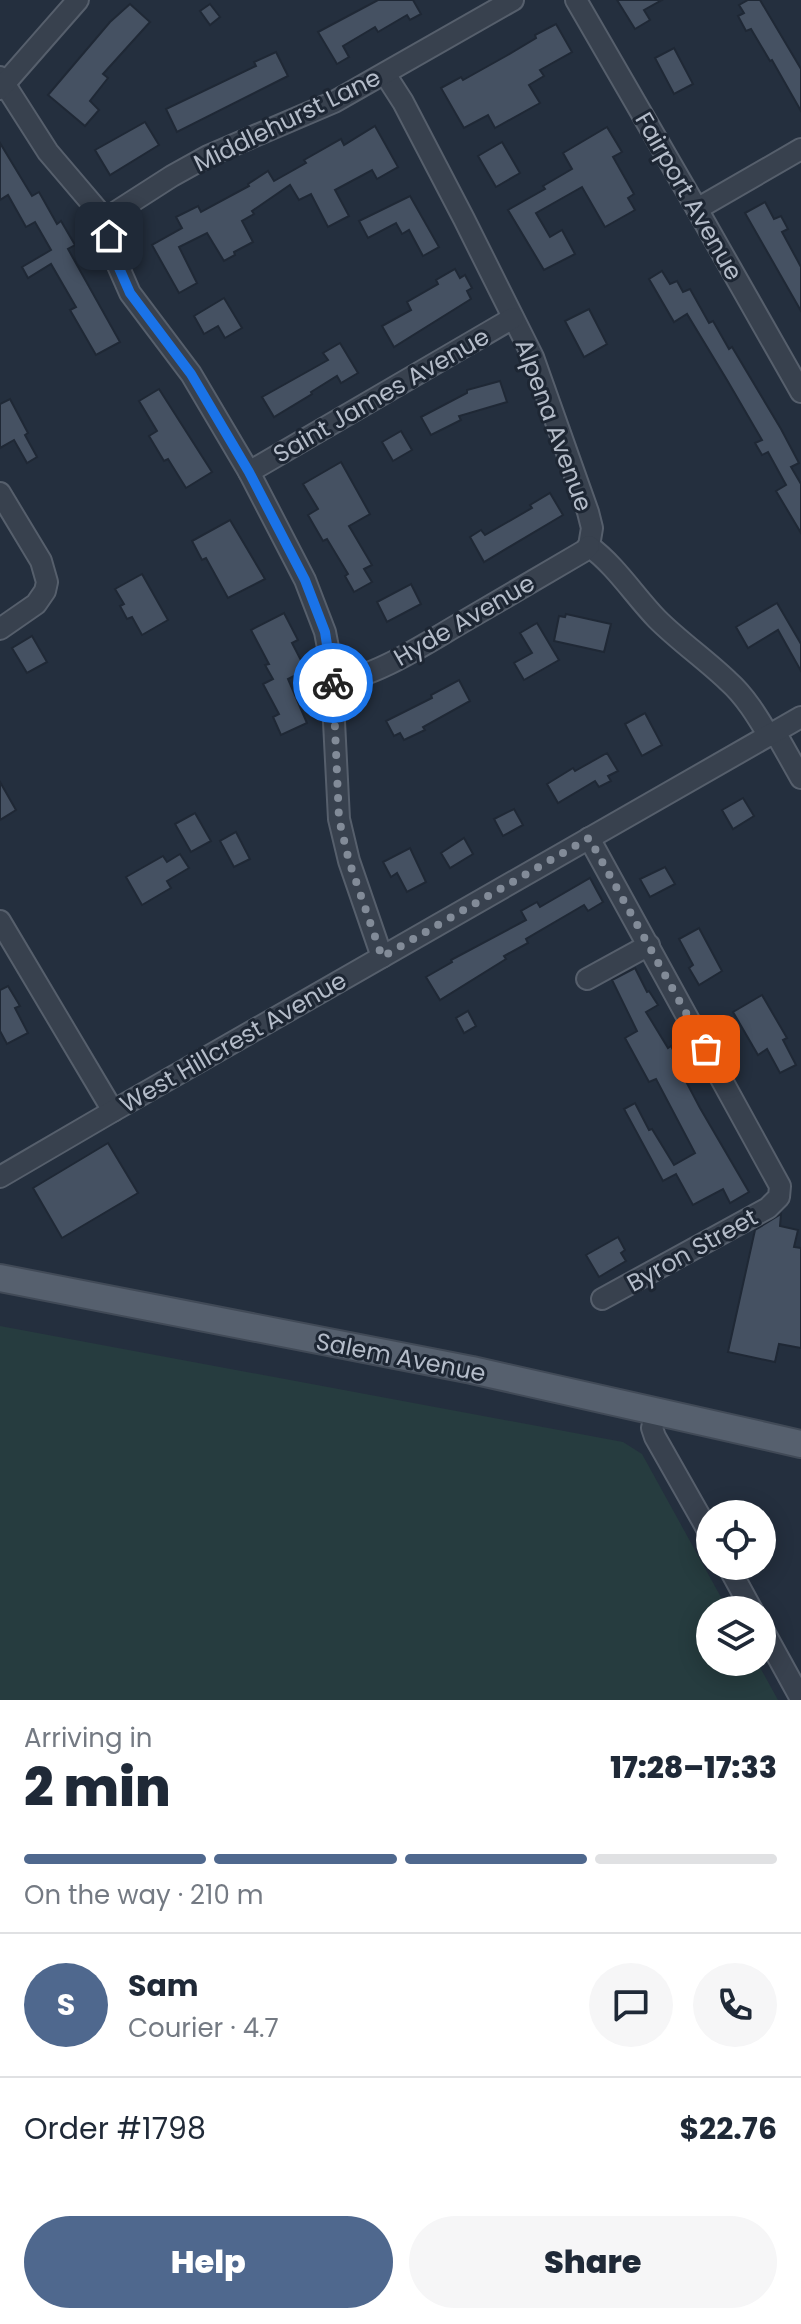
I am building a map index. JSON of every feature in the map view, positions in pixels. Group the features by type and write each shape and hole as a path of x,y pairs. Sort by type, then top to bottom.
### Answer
{"main road":[{"name":"Salem Avenue","path":"0,1278 472,1370 801,1444"}],"street":[{"path":"78,0 1,83 48,152 105,219 112,252 130,293 191,374 249,472 305,580 325,632 333,682 339,819 349,861 382,957"},
{"name":"Middlehurst Lane","path":"105,219 208,156 334,102 513,0"},
{"name":"Fairport Avenue","path":"576,0 801,392"},
{"name":"Alpena Avenue","path":"385,74 409,113 533,357 588,512 592,528 589,546 607,560 661,623 733,686 772,734 801,778"},
{"path":"697,209 801,149"},
{"name":"Saint James Avenue","path":"249,472 513,318"},
{"path":"0,493 41,561 47,582 36,604 0,629"},
{"name":"Hyde Avenue","path":"333,682 353,678 408,654 589,546"},
{"name":"West Hillcrest Avenue","path":"0,1177 801,717"},
{"path":"587,979 649,945 589,838"},
{"path":"0,921 113,1111"},
{"name":"Byron Street","path":"602,1299 768,1208 779,1197 777,1179 649,945"},
{"path":"656,1411 652,1428 655,1437 696,1509"},
{"path":"776,1653 801,1699"}],"green space":[{"path":"0,1326 623,1442 642,1454 696,1552 696,1580 711,1580 720,1596 696,1596 696,1676 765,1676 778,1700 0,1700"}],"building":[{"path":"378,0 413,0 421,14 410,20 407,15 378,32 375,27 343,46 349,57 337,64 318,32"},
{"path":"617,0 662,0 644,10 650,20 635,29"},
{"path":"748,0 760,0 801,69 801,111 772,60 751,29 746,31 738,16 744,13 739,5"},
{"path":"130,4 150,22 103,74 108,78 90,101 99,110 85,126 48,95 110,22"},
{"path":"210,4 220,17 210,25 200,11"},
{"path":"556,24 572,52 540,70 544,76 529,85 540,103 495,128 488,115 464,128 441,88 461,77 463,80"},
{"path":"674,48 693,84 674,94 655,58"},
{"path":"276,52 288,76 177,132 166,109 256,66 254,62"},
{"path":"145,122 159,145 110,175 95,150"},
{"path":"375,126 398,167 377,179 372,170 335,190 349,216 328,227 311,194 299,200 290,185 242,221 253,242 234,252 235,255 224,261 207,233 179,247 197,283 179,293 152,245 182,228 176,217 198,206 201,212 249,186 268,171 274,181 341,139 344,145"},
{"path":"607,127 622,152 613,157 634,194 628,198 635,210 605,227 582,187 536,213 550,237 562,230 575,254 544,270 508,210 572,169 563,153"},
{"path":"502,142 520,173 496,187 478,156"},
{"path":"0,143 32,196 39,192 57,224 61,221 75,245 68,249 120,342 96,355 70,310 76,307 51,264 28,278 22,267 51,250 35,222 26,227 8,195 0,200"},
{"path":"410,196 439,247 423,256 409,230 402,234 396,223 368,238 359,221"},
{"path":"765,202 774,219 781,216 788,229 782,232 801,267 801,311 745,213"},
{"path":"455,269 460,278 465,275 472,288 467,291 471,299 394,347 382,326 411,310 407,302 438,284 436,280"},
{"path":"662,271 670,284 677,281 683,292 690,289 709,323 713,321 729,349 732,347 781,429 799,463 791,467 801,484 801,533 776,491 786,485 768,452 762,455 755,443 762,440 727,380 687,314 674,322 649,279"},
{"path":"224,298 242,328 225,338 218,326 204,334 194,316"},
{"path":"589,309 607,344 584,357 565,321"},
{"path":"340,343 358,373 341,383 337,376 274,417 262,397 328,360 323,353"},
{"path":"500,381 507,402 459,416 461,420 431,435 421,417 467,393 467,390"},
{"path":"159,389 212,472 186,488 149,436 157,431 139,401"},
{"path":"10,399 37,457 27,463 14,440 0,448 0,404"},
{"path":"401,431 412,450 393,461 382,442"},
{"path":"341,462 370,514 349,526 372,565 364,569 372,582 354,592 345,576 348,574 308,515 318,509 303,484"},
{"path":"550,493 563,515 484,562 470,537 481,530 485,535 532,508 530,505"},
{"path":"230,520 265,579 228,598 206,558 202,560 192,541"},
{"path":"142,574 168,620 142,635 132,617 127,619 120,606 124,604 115,589"},
{"path":"411,584 421,604 387,622 377,602"},
{"path":"777,603 801,644 801,671 778,630 748,648 736,627"},
{"path":"284,613 298,640 292,643 306,670 288,679 307,723 281,735 273,717 279,714 263,684 273,679 265,665 269,664 251,630"},
{"path":"566,614 611,624 604,652 554,641 559,616 565,617"},
{"path":"537,623 559,660 524,680 514,663 532,653 520,633"},
{"path":"32,636 47,662 27,673 12,648"},
{"path":"459,680 470,701 404,740 400,733 394,736 386,721 432,698 431,695"},
{"path":"645,713 662,745 642,756 625,724"},
{"path":"607,753 618,771 608,776 611,781 599,787 595,781 558,803 547,784"},
{"path":"0,782 16,810 0,820"},
{"path":"743,798 754,816 733,829 722,810"},
{"path":"514,809 523,825 503,836 494,819"},
{"path":"195,813 211,841 191,852 175,824"},
{"path":"236,832 250,859 234,867 220,841"},
{"path":"464,838 473,854 450,868 441,853"},
{"path":"410,848 426,882 407,892 397,873 391,877 383,862"},
{"path":"180,854 189,868 167,881 171,888 142,905 126,877 163,856 167,862"},
{"path":"665,867 675,884 650,897 640,879"},
{"path":"590,878 603,902 588,911 584,905 526,939 528,943 504,956 506,959 440,1000 426,977 526,920 521,911 537,902 540,907"},
{"path":"699,928 722,971 699,985 689,968 693,965 679,939"},
{"path":"635,968 647,992 658,1005 646,1012 668,1048 671,1046 700,1108 749,1192 730,1203 723,1189 693,1205 676,1174 663,1181 624,1109 635,1103 649,1130 652,1129 674,1165 695,1153 656,1079 649,1082 625,1038 637,1031 612,980"},
{"path":"8,986 20,1006 15,1008 28,1033 7,1044 0,1031 0,990"},
{"path":"762,995 787,1038 783,1040 796,1065 780,1073 767,1049 758,1055 733,1012"},
{"path":"468,1011 476,1026 464,1033 456,1018"},
{"path":"108,1143 138,1193 62,1238 33,1188"},
{"path":"781,1214 780,1226 798,1230 794,1247 801,1248 801,1348 779,1344 775,1362 728,1352 755,1230"},
{"path":"618,1237 625,1250 621,1253 626,1261 599,1277 586,1255"}],"way so far":[{"path":"333,683 339,819 349,861 382,957 589,838 706,1049"}],"route":[{"path":"109,236 112,252 130,293 191,374 227,433 305,580 325,632 333,683"}]}
